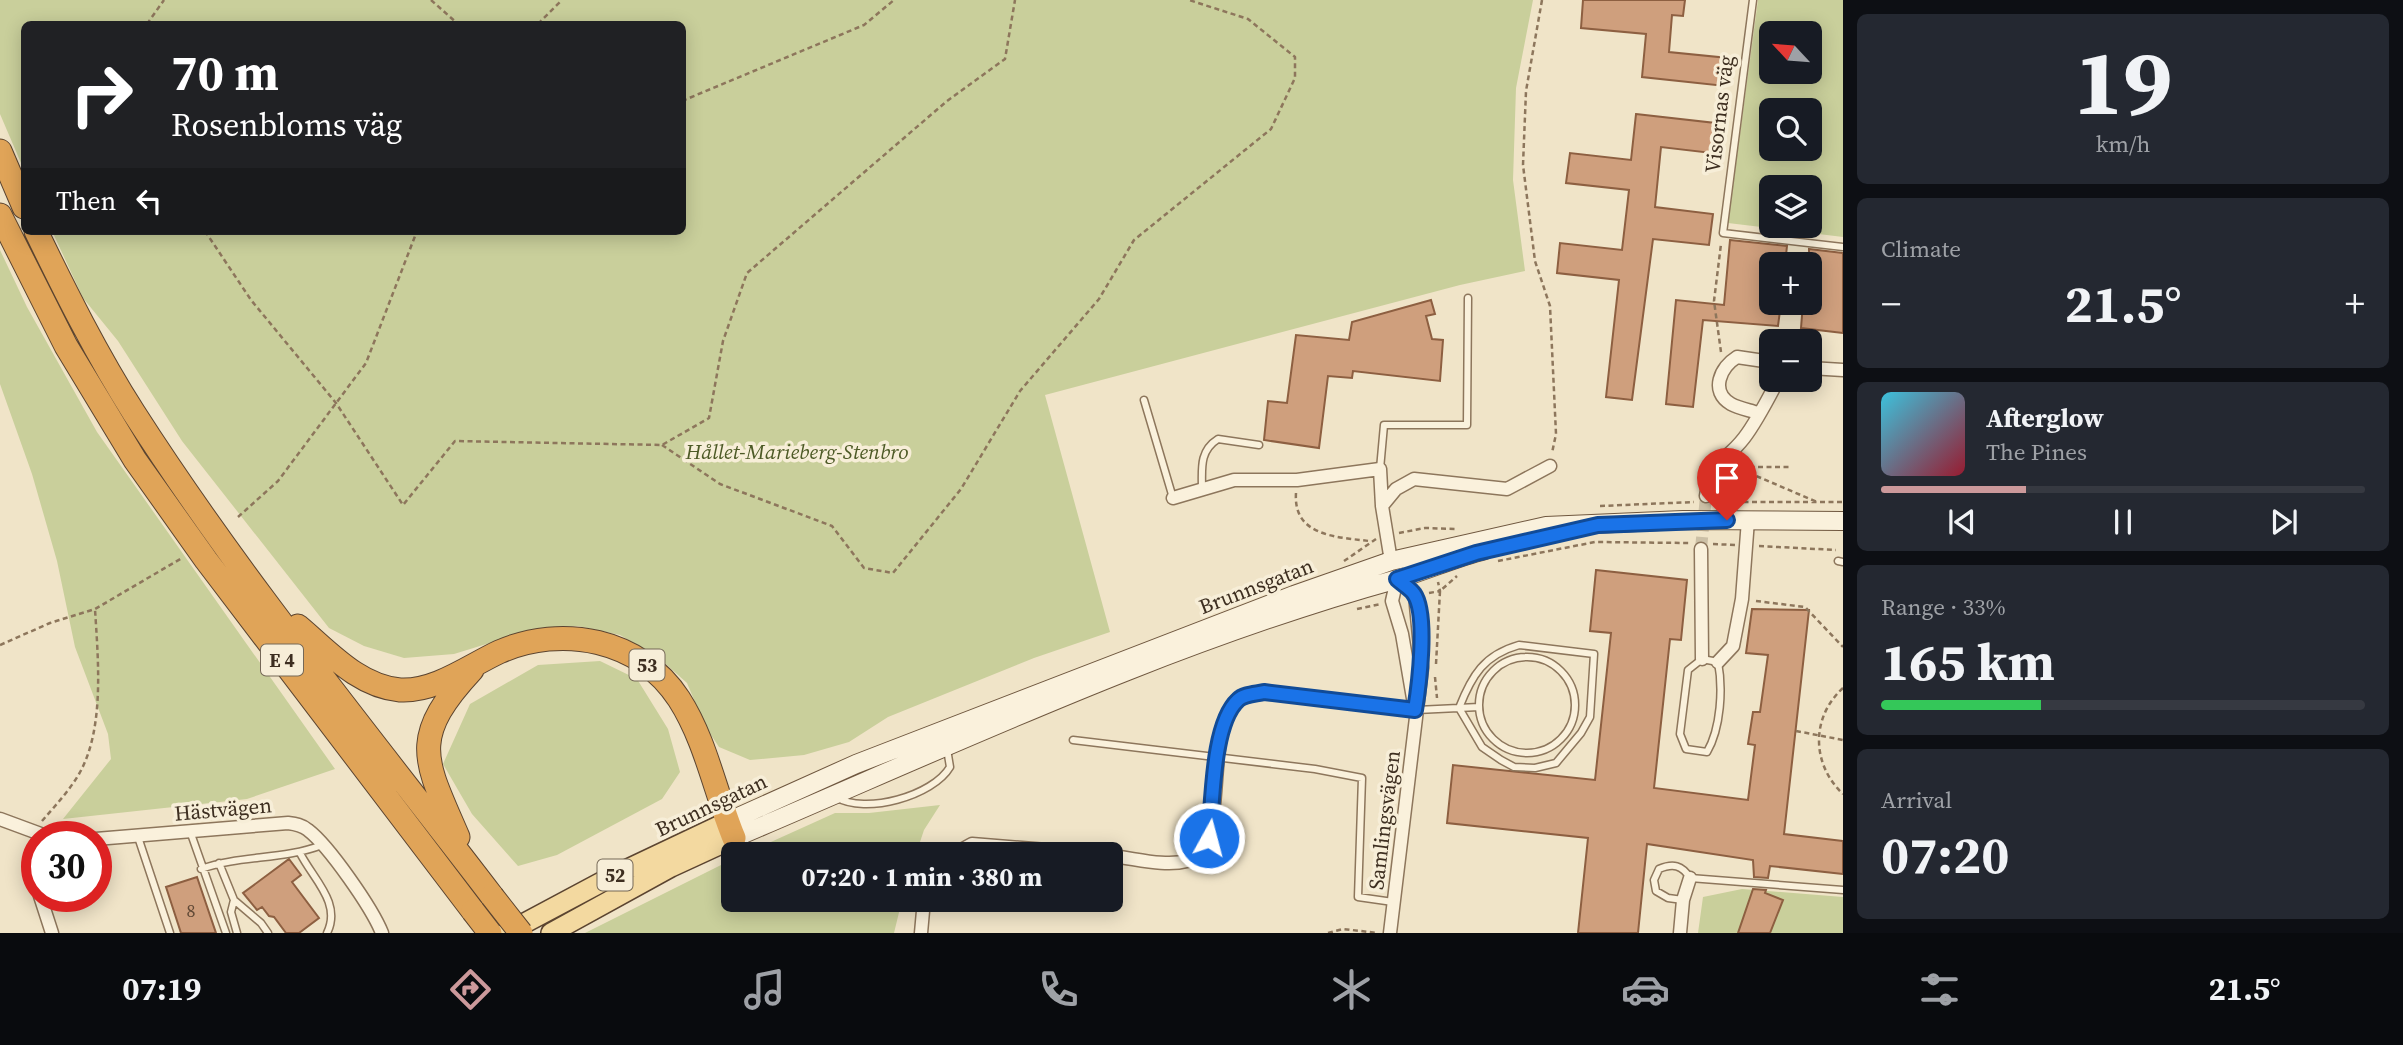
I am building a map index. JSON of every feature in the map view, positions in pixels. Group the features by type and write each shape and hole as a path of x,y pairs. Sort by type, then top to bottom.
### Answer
{"highway":[{"path":"0,151 21,199"},
{"name":"E 4","path":"0,215 66,346 135,460 206,560 490,933"},
{"name":"E 4","path":"38,235 132,411 262,594 521,933"},
{"path":"262,594 352,672 376,685 416,690 478,664"},
{"name":"53","path":"470,866 429,768 429,738 442,708 478,664 522,644 561,637 615,646 645,663 668,684 688,715 731,830"}],"main road":[{"name":"Brunnsgatan","path":"551,933 671,867 731,830 856,764 944,739 1352,591 1397,579 1433,559 1546,526 1748,520 1843,521"},
{"name":"Brunnsgatan","path":"506,933 613,876 731,830 834,796 944,739 1281,600 1391,561 1433,559"},
{"path":"1391,561 1397,579"}],"street":[{"path":"1758,414 1729,403 1720,392 1720,378 1724,365 1737,357 1759,360"},
{"path":"1822,369 1843,370"},
{"path":"1706,496 1709,478 1716,462 1743,439 1771,392"},
{"path":"1382,506 1396,489 1415,479 1507,489 1550,466"},
{"path":"1173,498 1234,480 1297,480 1380,469 1382,506 1391,561"},
{"path":"1718,662 1733,646 1742,599 1748,520"},
{"path":"1702,659 1704,545"},
{"path":"1397,579 1415,595"},
{"name":"Samlingsvägen","path":"1397,579 1392,601 1402,634 1415,710"},
{"name":"Samlingsvägen","path":"1390,933 1422,668 1415,595"},
{"path":"1123,857 1169,862 1186,861 1200,856 1209,838 1221,733 1228,711 1241,697 1264,692 1415,710"},
{"path":"0,819 21,827"},
{"name":"Hästvägen","path":"112,837 288,823 301,825 323,844 374,915 382,933"},
{"path":"1680,933 1683,900 1690,878"},
{"path":"45,912 52,933"},
{"path":"921,933 923,912"}],"lane":[{"name":"Visornas väg","path":"1723,233 1753,0"},
{"path":"1723,233 1843,247"},
{"path":"1380,469 1384,425 1467,425 1468,298"},
{"path":"1144,400 1173,498"},
{"path":"1202,489 1204,453 1209,445 1218,439 1259,444"},
{"path":"1519,645 1594,654 1590,717 1581,733 1556,763 1535,768 1514,767 1501,761 1482,747 1459,708 1484,661 1501,651 1519,645"},
{"path":"1527,657 1542,659 1556,666 1574,691 1576,706 1573,723 1564,737 1551,748 1527,753 1504,748 1490,737 1482,723 1479,707 1480,692 1487,678 1498,666 1527,657"},
{"path":"1702,659 1718,662 1721,679 1714,740 1707,752 1686,750 1680,734 1688,670 1702,659"},
{"path":"1415,710 1479,707"},
{"path":"834,796 845,803 870,805 934,786 950,767 944,739"},
{"path":"1073,740 1218,756 1362,778 1358,897 1393,902"},
{"path":"190,831 201,870 226,933"},
{"path":"138,835 170,933"},
{"path":"201,870 219,863 300,853 323,844"},
{"path":"300,853 330,901 332,917 327,933"},
{"path":"219,863 234,900 261,923 268,933"},
{"path":"1683,900 1668,898 1656,891 1654,880 1659,869 1671,864 1684,868 1690,878 1843,890"},
{"path":"234,900 231,912 237,933"}],"path":[{"path":"149,21 164,0"},
{"path":"431,0 455,21"},
{"path":"540,21 562,0"},
{"path":"686,99 864,25 894,0"},
{"path":"208,235 251,300 336,403 403,505 455,441 662,445 709,418 723,341 747,274 947,101 1005,59 1015,0"},
{"path":"662,445 720,484 832,526 864,568 893,573 961,489 1020,391 1099,299 1134,240 1271,129 1295,78 1295,57 1248,19 1189,0"},
{"path":"1542,0 1526,91 1523,165 1535,261 1550,306 1556,434 1550,466"},
{"path":"1723,233 1714,301 1724,365"},
{"path":"238,517 278,481 366,363 415,235"},
{"path":"1716,462 1738,467 1820,503"},
{"path":"1738,467 1790,467"},
{"path":"1297,480 1295,506 1300,519 1313,530 1327,536 1369,541"},
{"path":"1425,528 1440,591 1435,709"},
{"path":"1497,561 1595,542 1843,550"},
{"path":"0,645 50,623 95,609 182,558"},
{"path":"1415,595 1440,591 1462,571"},
{"path":"1742,599 1805,607 1843,647"},
{"path":"1356,609 1392,601"},
{"path":"49,821 80,773 93,733 99,668 95,609"},
{"path":"1843,688 1827,708 1818,736 1819,755 1827,775 1843,794"},
{"path":"1796,732 1843,740"},
{"path":"1328,933 1343,929 1381,933"}],"green space":[{"name":"Hållet-Marieberg-Stenbro","path":"0,0 1533,0 1516,88 1513,180 1525,271 1460,285 1045,395 1110,632 1034,658 888,717 849,742 804,755 750,760 719,747 705,726 687,683 659,658 620,635 578,626 539,628 454,654 404,658 364,646 329,628 182,441 118,341 83,298 54,235 686,235 686,21 21,21 21,163 0,114"},
{"path":"1758,0 1843,0 1843,237 1822,234 1822,175 1759,175 1759,227 1728,223"},
{"path":"0,250 27,307 97,432 335,769 247,799 63,819 111,759 108,734 75,647 57,561 32,474 0,384"},
{"path":"600,661 637,679 668,729 680,772 662,799 557,855 518,866 472,814 443,764 470,704 538,665"},
{"path":"940,805 924,830 920,842 771,842 835,813 869,813"},
{"path":"721,865 721,912 899,912 894,933 585,933"},
{"path":"1742,889 1843,897 1843,933 1698,933 1703,897"}],"building":[{"path":"1583,0 1685,0 1683,16 1672,15 1669,52 1728,58 1725,86 1642,77 1646,34 1581,28"},
{"path":"1636,114 1724,124 1720,154 1661,147 1655,207 1713,214 1709,245 1653,239 1632,400 1606,397 1619,280 1557,273 1560,243 1622,250 1629,190 1566,183 1570,153 1631,160"},
{"path":"1730,240 1787,246 1786,252 1759,252 1759,315 1779,315 1778,326 1703,320 1693,407 1666,404 1676,300 1724,305"},
{"path":"1809,249 1843,253 1843,333 1801,328 1802,315 1822,315 1822,252 1809,252"},
{"path":"1431,300 1435,314 1426,316 1432,339 1443,340 1440,381 1353,371 1352,378 1328,376 1319,448 1264,440 1268,401 1287,403 1296,335 1349,340 1352,322"},
{"path":"1596,570 1687,580 1681,640 1670,639 1654,788 1748,800 1755,745 1748,744 1753,712 1760,712 1768,655 1746,653 1752,609 1809,610 1784,834 1843,841 1843,874 1770,866 1768,878 1754,877 1753,860 1647,844 1638,933 1578,933 1588,838 1447,823 1453,765 1595,780 1611,633 1590,631"},
{"path":"289,859 301,875 292,882 319,918 299,933 286,933 274,917 269,916 262,907 257,910 243,893"},
{"path":"197,877 216,933 181,933 166,887"},
{"path":"1753,889 1766,890 1765,893 1783,900 1770,933 1738,933"}],"tunnel":[{"path":"1701,549 1706,496"}],"route":[{"path":"1209,838 1221,733 1228,711 1241,697 1264,692 1415,710 1422,668 1419,615 1415,595 1397,579 1476,553 1598,525 1727,520"}]}
